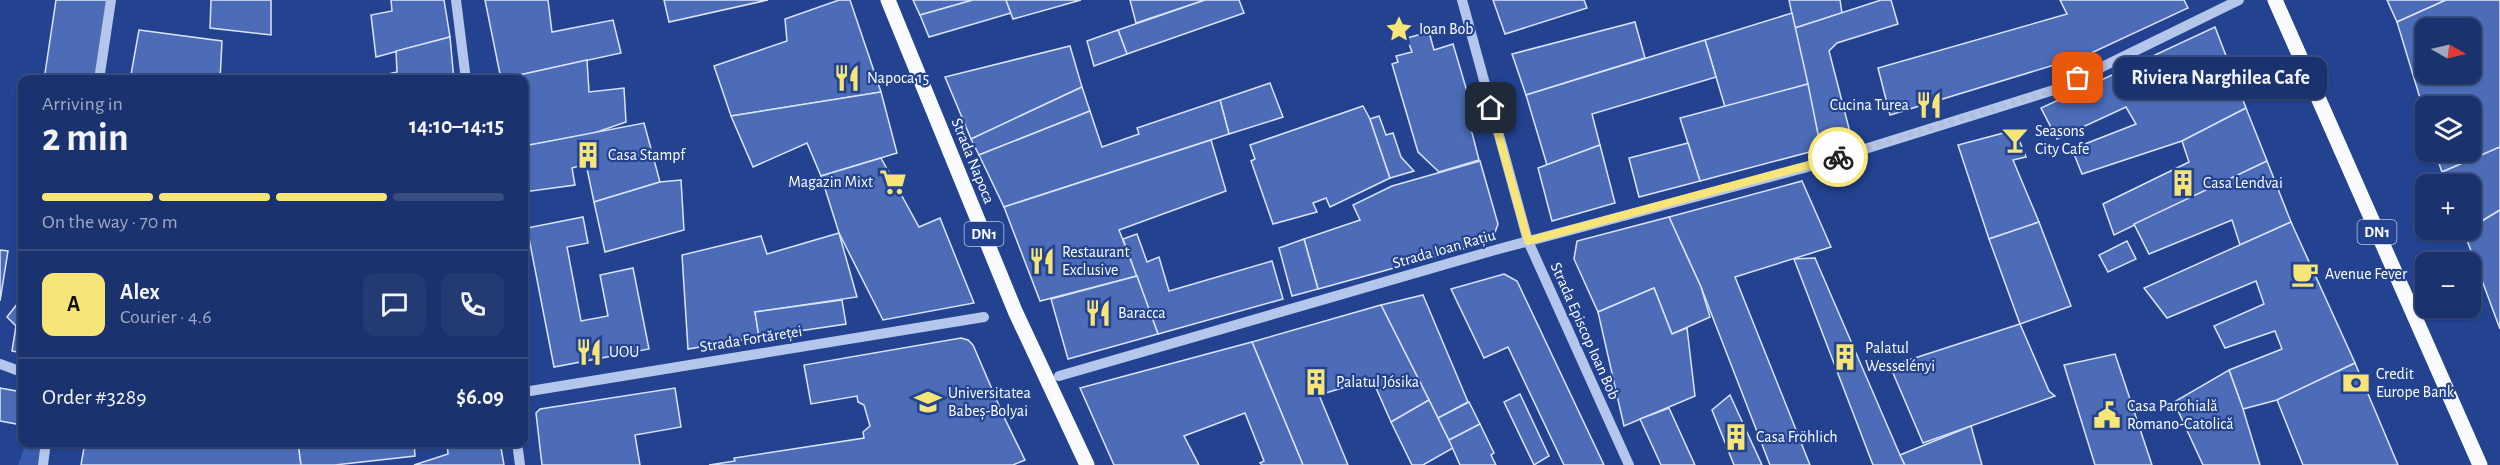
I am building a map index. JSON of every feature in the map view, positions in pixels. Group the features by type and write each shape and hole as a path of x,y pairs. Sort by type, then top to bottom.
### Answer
{"main road":[{"name":"Strada Napoca","path":"888,0 1015,311 1087,465"},
{"name":"DN1","path":"2275,0 2480,465"}],"street":[{"path":"100,75 111,0"},
{"path":"456,0 465,75"},
{"name":"Strada Episcop Ioan Bob","path":"1462,0 1528,241 1629,465"},
{"name":"Strada Ioan Rațiu","path":"1059,376 1528,241 1804,168 2057,89 2239,0"},
{"name":"Strada Fortăreței","path":"528,391 984,317"},
{"path":"0,364 18,371"},
{"path":"43,465 45,447"},
{"path":"518,447 520,465"}],"shaded area":[{"path":"25,447 45,447 43,465 18,465"}],"building":[{"path":"56,0 109,0 98,75 45,75"},
{"path":"211,0 271,0 271,35 210,28"},
{"path":"391,0 444,0 450,37 376,57 371,15 392,11"},
{"path":"485,0 548,0 552,32 613,20 621,53 519,75 500,75"},
{"path":"664,0 768,0 669,22"},
{"path":"839,0 850,0 881,92 731,116 714,66 787,41 785,19"},
{"path":"913,0 973,0 920,15"},
{"path":"973,0 1006,0 1011,13 929,37 920,15"},
{"path":"1006,0 1081,0 1013,19"},
{"path":"1130,0 1205,0 1136,23"},
{"path":"1205,0 1239,0 1244,13 1127,54 1118,30"},
{"path":"1493,0 1584,0 1587,8 1505,34"},
{"path":"1789,0 1840,0 1842,13 1795,28"},
{"path":"1881,0 1891,0 1898,24 1837,43 1829,51 1852,140 1821,149 1795,28"},
{"path":"2060,0 2184,0 2188,8 2087,55 1890,115 1878,68 2067,14"},
{"path":"2387,0 2446,0 2397,22"},
{"path":"2446,0 2500,0 2500,147 2481,155 2481,96 2419,96 2416,84 2481,84 2481,18 2415,18 2415,82 2397,22"},
{"path":"1792,13 1808,84 1725,107 1705,40"},
{"path":"1635,22 1645,58 1526,95 1512,54"},
{"path":"2215,27 2246,108 2182,141 2082,174 2072,149 2136,124 2126,107 2057,139 2041,108"},
{"path":"139,30 222,41 220,75 131,75"},
{"path":"1118,30 1127,54 1094,66 1087,41"},
{"path":"1429,32 1434,50 1453,44 1474,115 1469,121 1479,160 1439,172 1418,152 1392,64 1398,62 1396,56 1412,52 1407,38"},
{"path":"450,37 454,75 384,75 397,72 396,51"},
{"path":"1705,40 1716,77 1592,114 1600,145 1547,165 1526,95"},
{"path":"1070,46 1082,87 971,139 945,77"},
{"path":"587,60 589,92 624,88 626,122 594,133 528,145 528,75 519,75"},
{"path":"1270,83 1283,117 1229,134 1220,100"},
{"path":"1808,84 1821,149 1700,181 1680,118"},
{"path":"1082,87 1090,111 979,155 971,139"},
{"path":"881,92 897,153 821,176 807,143 753,167 731,116"},
{"path":"1220,100 1229,134 1004,207 979,155 1090,111 1102,147 1139,134 1137,128"},
{"path":"1363,106 1370,119 1390,178 1330,207 1326,198 1313,203 1317,212 1273,224 1251,161 1255,159 1250,145"},
{"name":"Casa Lendvai","path":"2246,108 2267,161 2114,235 2103,204 2189,162 2182,141"},
{"path":"1379,116 1386,135 1393,133 1401,157 1414,171 1390,178 1370,119"},
{"name":"Casa Stampf","path":"644,123 660,182 594,202 586,164 572,168 575,185 528,191 528,145"},
{"path":"2015,130 2026,157 2013,160 2039,222 1989,239 1958,145"},
{"path":"1211,140 1226,191 1119,230 1137,276 1040,301 1004,207"},
{"path":"1688,143 1700,181 1639,197 1629,158"},
{"path":"1600,145 1615,203 1552,221 1538,168"},
{"path":"2500,147 2500,210 2481,221 2481,174 2443,174 2442,172 2465,162 2481,162 2481,155"},
{"path":"881,158 919,227 940,218 974,303 883,320 839,233 821,176"},
{"path":"1480,161 1498,224 1492,241 1318,289 1304,239 1360,220 1353,205 1392,186"},
{"path":"2267,161 2291,222 2240,245 2232,220 2149,254 2134,224"},
{"path":"2438,162 2465,162 2442,172"},
{"path":"681,180 684,230 605,252 594,202 660,182"},
{"path":"1802,181 1831,247 1735,277 1810,465 1770,465 1701,287 1669,217"},
{"path":"2500,210 2500,329 2481,278 2481,252 2471,252 2467,240 2481,240 2481,222"},
{"path":"583,217 588,243 567,247 581,321 608,316 600,275 633,268 649,349 554,367 528,228"},
{"path":"1669,217 1701,287 1710,317 1672,334 1654,288 1598,312 1574,259 1577,241"},
{"path":"2039,222 2071,306 2020,324 1989,239"},
{"path":"2291,222 2355,363 2277,400 2243,409 2229,370 2282,349 2275,331 2225,348 2214,326 2264,304 2256,281 2167,318 2144,288"},
{"path":"839,233 857,297 755,312 759,337 688,349 682,255 761,236 767,254"},
{"path":"1137,234 1147,262 1159,257 1169,291 1272,261 1283,299 1158,334 1123,239"},
{"path":"1304,239 1318,289 1292,296 1279,248"},
{"path":"2127,241 2136,259 2108,272 2099,255"},
{"path":"0,250 8,251 0,301"},
{"path":"18,251 18,303 17,258"},
{"name":"Palatul Wesselényi","path":"1815,258 1905,465 1873,465 1794,259"},
{"path":"1504,274 1517,281 1604,465 1564,465 1508,347 1484,358 1451,289"},
{"path":"1137,276 1158,334 1068,359 1051,299"},
{"path":"1654,288 1672,334 1687,328 1695,396 1624,426 1598,312"},
{"path":"1423,295 1468,402 1438,418 1381,305"},
{"path":"842,300 846,324 759,337 755,312"},
{"path":"18,303 18,352 12,351 16,326 7,317"},
{"name":"Palatul Jósika","path":"1381,305 1429,400 1391,422 1372,379 1319,395 1348,465 1303,465 1252,342"},
{"path":"2020,324 2049,391 2055,396 1923,443 1890,366"},
{"name":"Universitatea Babeș-Bolyai","path":"961,338 973,345 1025,460 1013,465 709,465 735,461 734,458 864,438 863,432 870,426 864,405 858,402 857,396 811,404 804,365"},
{"path":"1252,342 1303,465 1262,465 1260,463 1264,461 1245,413 1184,436 1199,465 1114,465 1080,388"},
{"name":"Casa Parohială Romano-Catolică","path":"2115,354 2152,465 2095,465 2064,365"},
{"path":"2355,363 2398,465 2303,465 2277,400"},
{"name":"Casa Parohială Romano-Catolică","path":"2229,370 2260,465 2203,465 2174,402"},
{"path":"0,388 18,391 18,424 0,421"},
{"path":"675,388 681,427 635,435 640,465 542,465 536,413 540,409"},
{"path":"1520,394 1549,456 1534,465 1504,402"},
{"name":"Casa Fröhlich","path":"1730,395 1762,465 1734,465 1712,410"},
{"path":"1429,400 1453,448 1423,465 1412,465 1391,422"},
{"path":"1469,402 1480,424 1449,440 1438,418"},
{"path":"1669,408 1695,465 1661,465 1640,419"},
{"path":"1480,424 1494,453 1491,455 1496,465 1460,465 1449,440"},
{"path":"1971,426 1982,465 1905,465 1900,455"},
{"path":"84,447 299,447 301,465 81,465"},
{"path":"299,447 414,447 415,456 335,465 301,465"},
{"path":"447,447 501,447 504,465 414,465 448,454"}],"way so far":[{"path":"1838,157 2057,89 2078,78"}],"place":[{"name":"Ioan Bob","path":"1399,29"},
{"name":"Napoca 15","path":"847,78"},
{"name":"Riviera Narghilea Cafe","path":"2078,78"},
{"name":"Cucina Turea","path":"1929,105"},
{"name":"Seasons City Cafe","path":"2015,140"},
{"name":"Casa Stampf","path":"588,155"},
{"name":"Magazin Mixt","path":"893,182"},
{"name":"Casa Lendvai","path":"2183,183"},
{"name":"Restaurant Exclusive","path":"1042,261"},
{"name":"Avenue Fever","path":"2305,274"},
{"name":"Baracca","path":"1098,313"},
{"name":"UOU","path":"589,352"},
{"name":"Palatul Wesselényi","path":"1845,357"},
{"name":"Palatul Jósika","path":"1316,382"},
{"name":"Credit Europe Bank","path":"2356,383"},
{"name":"Universitatea Babeș-Bolyai","path":"928,402"},
{"name":"Casa Parohială Romano-Catolică","path":"2107,415"},
{"name":"Casa Fröhlich","path":"1736,437"}],"route":[{"path":"1491,108 1528,241 1838,157"}]}
